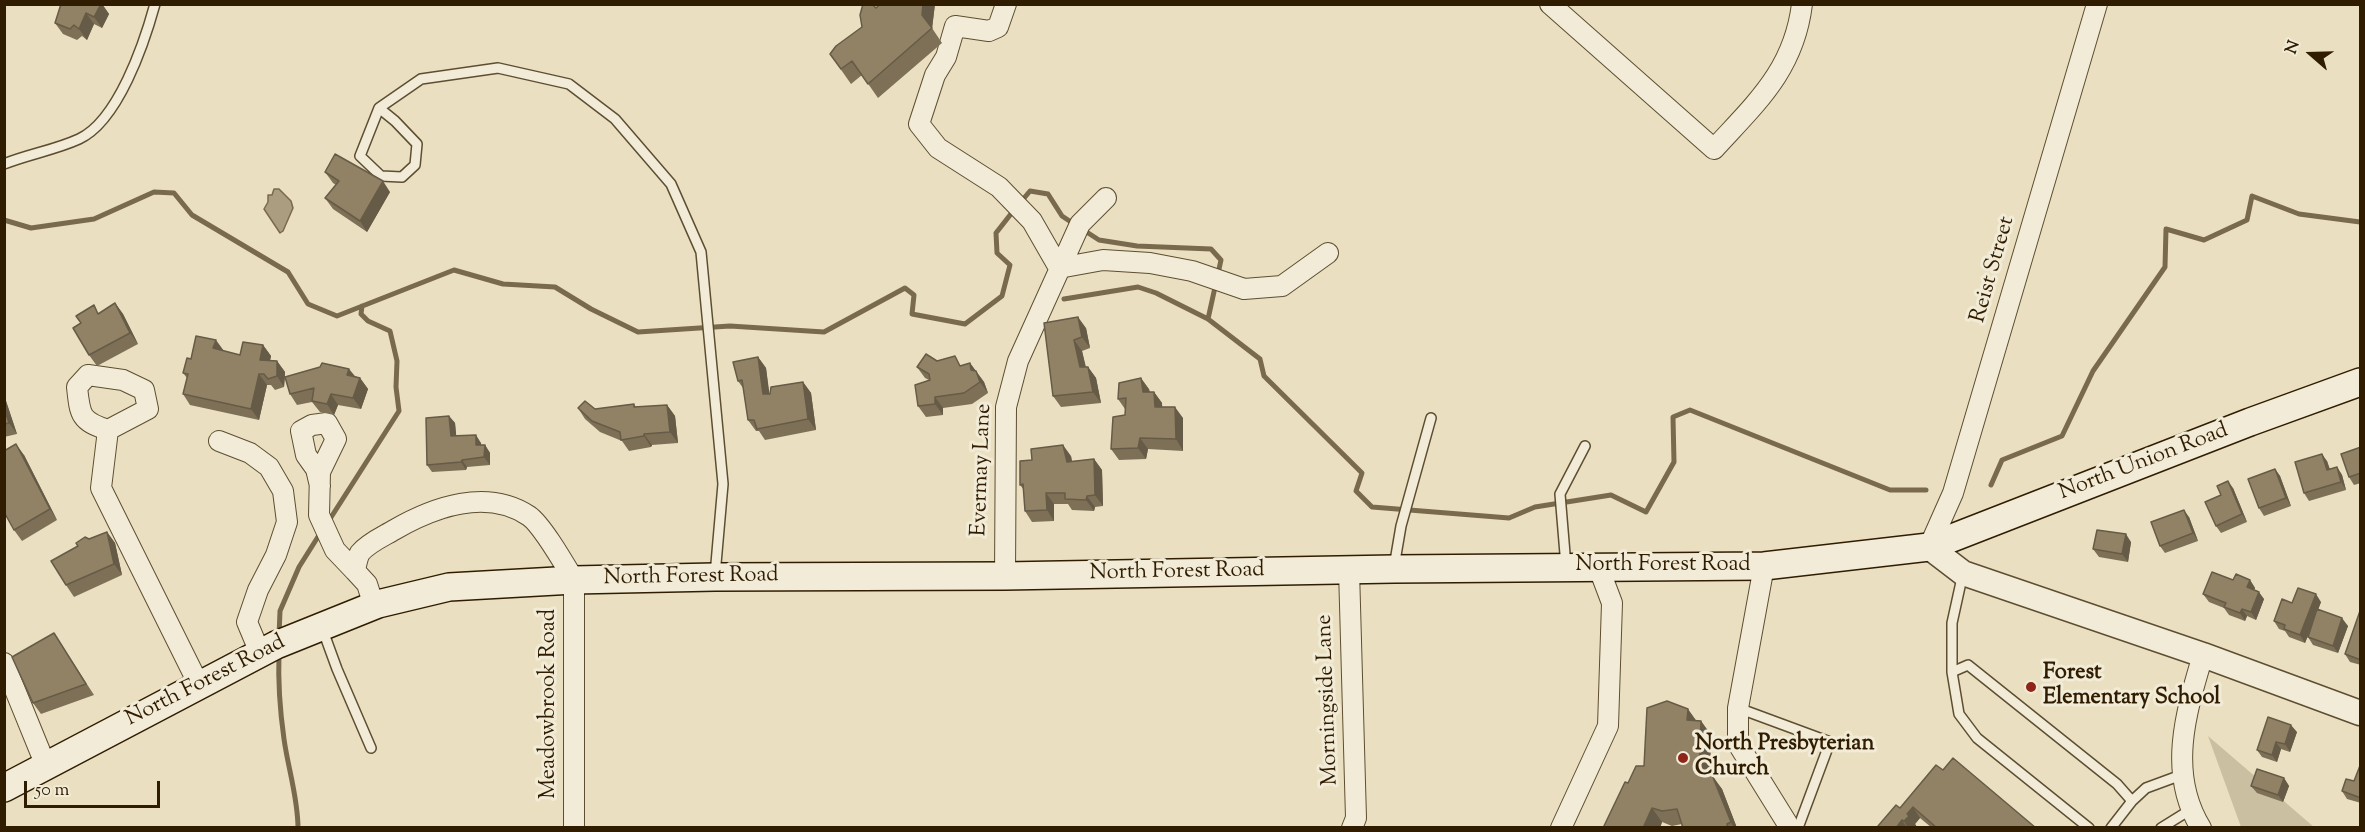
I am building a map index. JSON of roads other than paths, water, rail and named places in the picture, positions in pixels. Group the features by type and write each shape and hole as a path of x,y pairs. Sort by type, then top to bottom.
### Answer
{"main road":[{"name":"North Union Road","path":"1929,547 2250,422 2361,382"},
{"name":"North Forest Road","path":"4,788 260,653 321,625 374,606 449,587 574,580 715,577 1005,576 1598,566 1764,566 1929,547"}],"street":[{"path":"1006,4 998,27 989,31 955,26 946,57 935,75 919,124 938,148 999,187 1007,195 1032,221 1059,268 1103,260 1150,263 1192,272 1244,289 1282,286 1328,253"},
{"path":"1550,4 1713,149 1763,95 1782,70 1792,48 1802,4"},
{"name":"Reist Street","path":"1929,547 1953,493 2097,4"},
{"name":"Evermay Lane","path":"1005,576 1006,407 1018,361 1080,224 1106,198"},
{"path":"108,430 100,488 199,685"},
{"path":"219,441 250,453 269,467 283,491 287,522 276,555 258,590 246,622 260,653"},
{"path":"320,486 319,515 334,550 367,584 374,606"},
{"path":"355,571 360,553 378,539 429,511 460,504 495,502 530,517 560,555 574,580"},
{"path":"1929,547 1962,573 2203,655 2361,713"},
{"path":"1562,828 1608,726 1612,603 1598,566"},
{"path":"1764,566 1738,708 1737,744 1788,828"},
{"name":"Morningside Lane","path":"1349,570 1356,818 1352,828"},
{"name":"Meadowbrook Road","path":"574,580 574,828"},
{"path":"2200,828 2190,810 2180,754 2188,704 2203,655"},
{"path":"4,663 46,766"}],"lane":[{"path":"4,164 49,151 82,138 104,119 120,97 149,26 155,4"},
{"path":"379,108 395,120 417,144 415,165 402,177 381,176 360,156 379,108 421,79 498,68 569,84 615,119 671,184 701,252 723,484 715,577"},
{"path":"1394,569 1401,526 1431,417"},
{"path":"1566,567 1560,494 1585,446"},
{"path":"1962,573 1952,622 1952,672 1959,714 1977,738 2090,828"},
{"path":"321,625 371,748"},
{"path":"1952,672 1968,664 2117,784 2132,801"},
{"path":"1738,708 1830,742 1798,828"},
{"path":"2111,828 2132,801 2146,788 2184,774"},
{"path":"2161,828 2190,810"}],"waterway":[{"path":"1020,203 1030,191 1048,194 1062,216 1074,224"},
{"path":"4,220 31,228 94,219 154,192 174,193 192,215 288,272 308,304 337,316 454,270 503,284 555,287 591,309 638,332 730,326 824,332 905,288 914,295 912,314 965,324 1002,296 1010,265 997,253 996,233 1014,210"},
{"path":"1991,485 2002,460 2062,436 2093,371 2165,267 2166,229 2204,240 2247,220 2252,196 2299,214 2360,222"},
{"path":"1082,229 1099,240 1137,246 1211,249 1221,260 1208,319 1260,359 1264,376 1362,473 1356,491 1372,507 1509,518 1535,507 1611,495 1646,512 1674,462 1673,417 1690,410 1890,490 1926,490"},
{"path":"1064,299 1138,287 1156,293 1208,319"},
{"path":"328,522 399,411 396,387 397,361 390,331 368,321 361,314 362,306"},
{"path":"279,636 280,611 299,567 321,532"},
{"path":"279,654 281,718 298,828"}],"place":[{"name":"Forest Elementary School","path":"2031,687"},
{"name":"North Presbyterian Church","path":"1683,758"}]}
